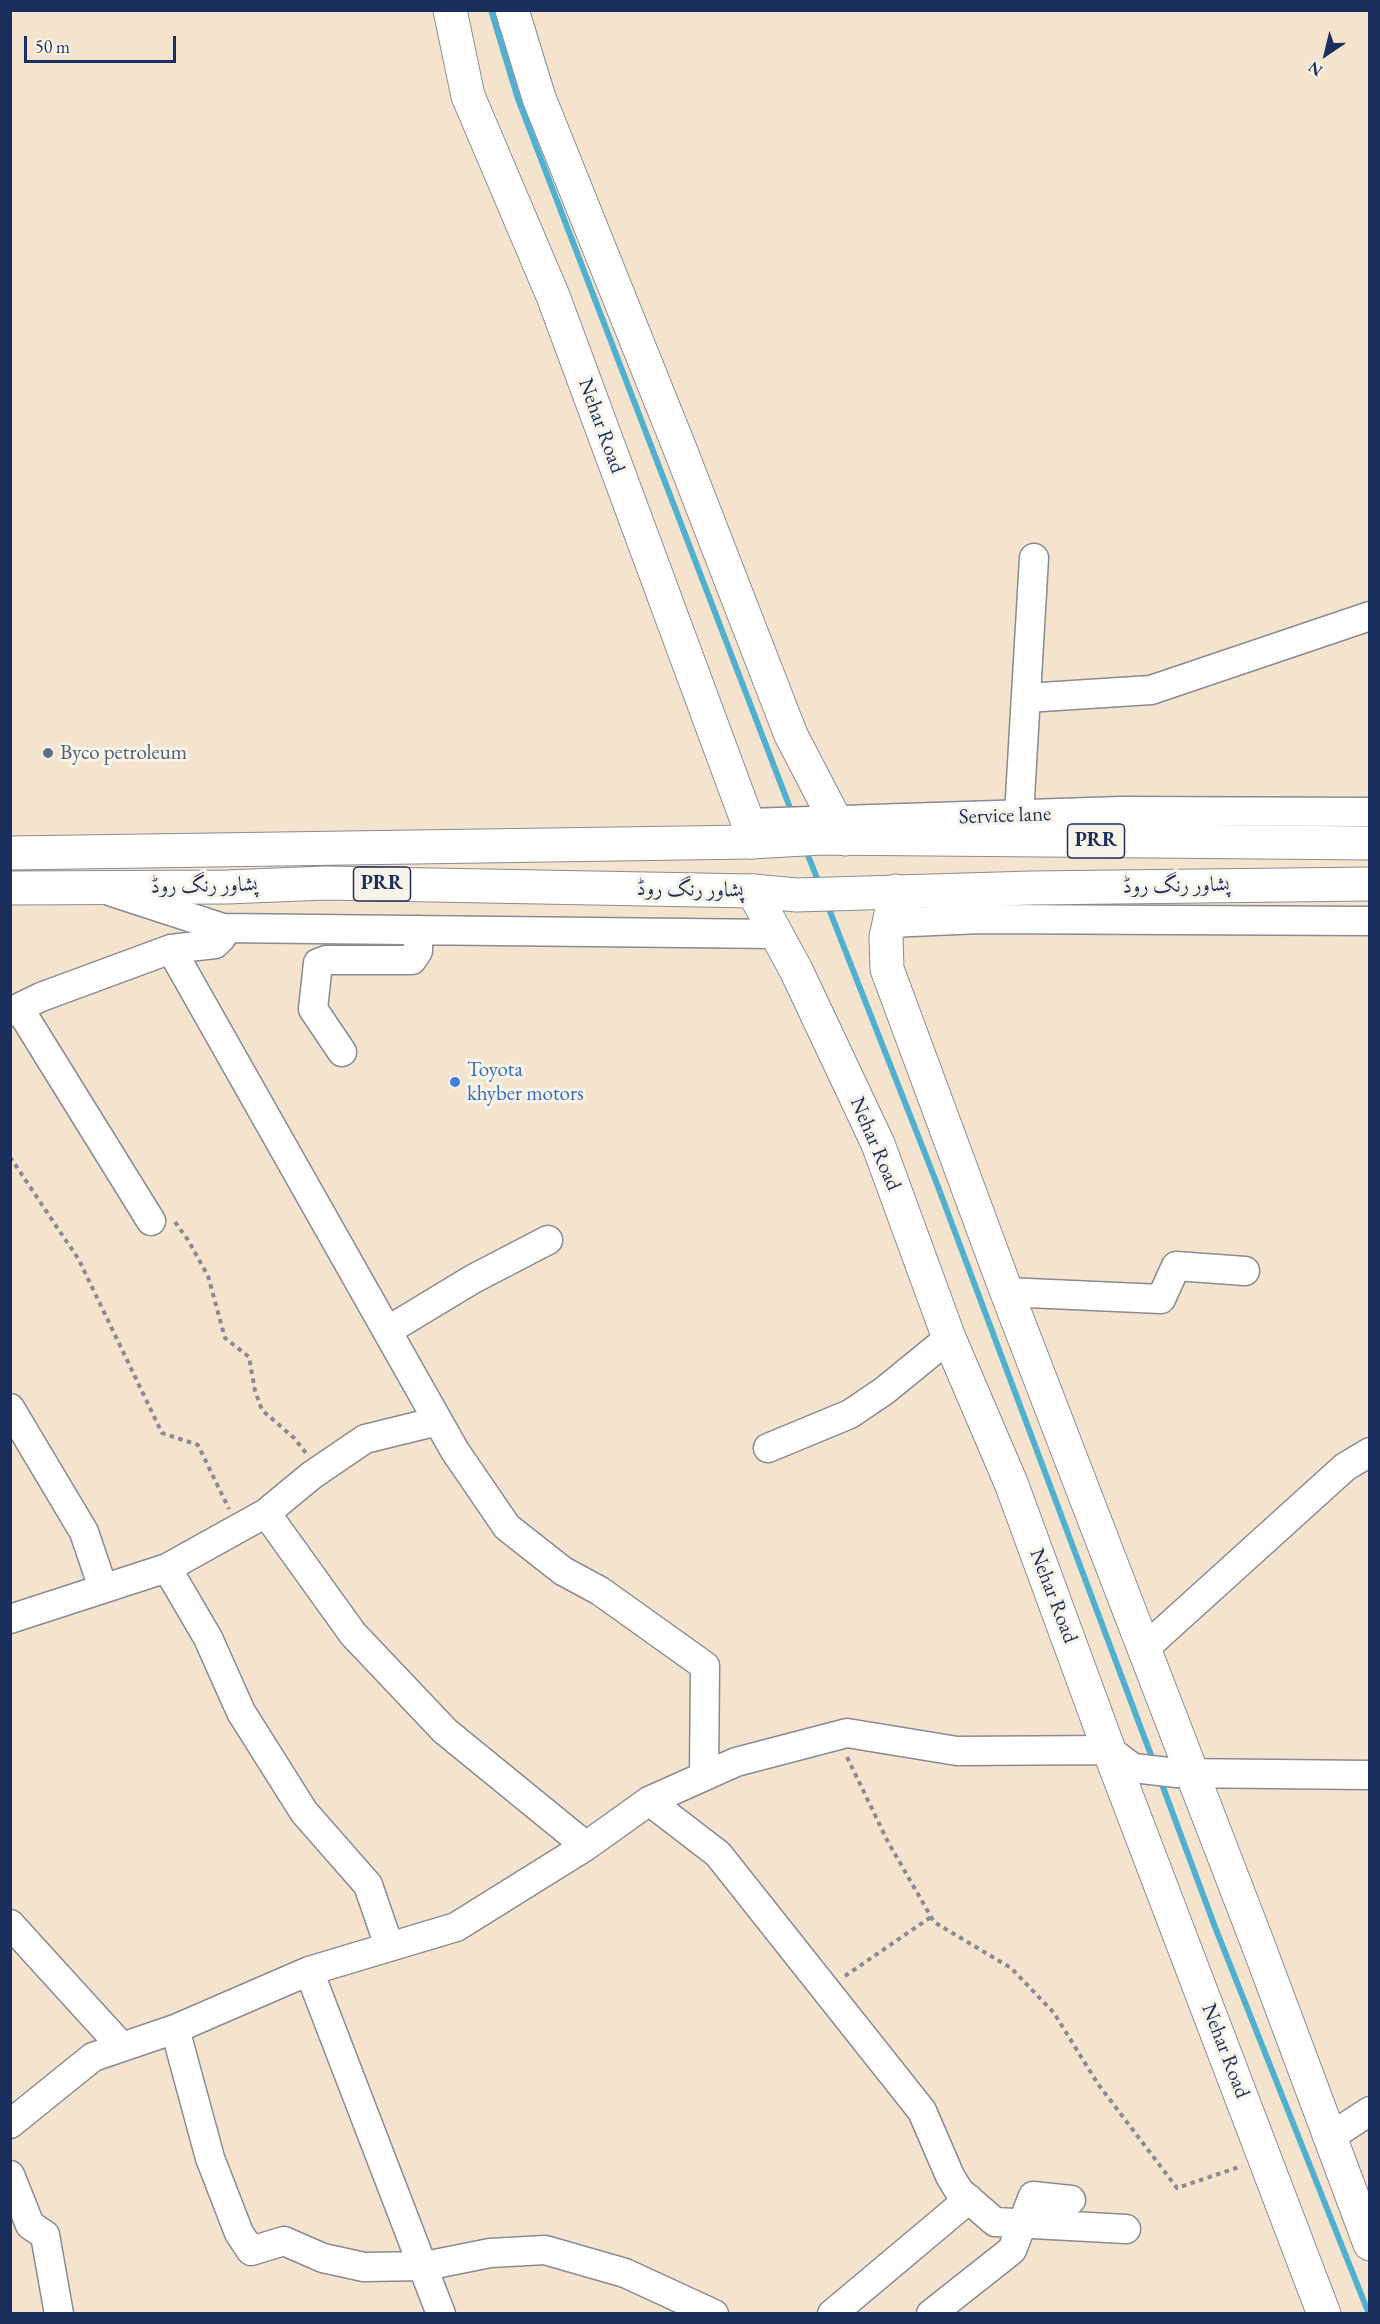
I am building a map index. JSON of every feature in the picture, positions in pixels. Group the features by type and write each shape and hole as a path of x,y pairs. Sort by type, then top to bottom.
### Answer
{"main road":[{"name":"Nehar Road","path":"450,10 468,96 553,296 758,835"},
{"path":"512,10 539,98 680,449 787,724 833,833"},
{"name":"پشاور رنگ روڈ","path":"10,852 1018,828 1370,843"},
{"name":"پشاور رنگ روڈ","path":"10,888 226,887 326,883 753,891 797,895 896,891 1370,884"},
{"name":"Nehar Road","path":"753,891 796,970 878,1144 949,1338 1005,1469 1121,1759 1324,2313"},
{"path":"896,891 886,937 887,969 1006,1292 1145,1648 1184,1773 1330,2137 1370,2244"}],"street":[{"path":"1018,828 1034,558"},
{"path":"1026,698 1151,690 1370,616"},
{"name":"Service lane","path":"1018,828 1121,812 1370,812"},
{"path":"99,888 223,928 776,934"},
{"path":"889,922 980,919 1370,921"},
{"path":"151,1221 15,1010 41,997 171,949 214,944 222,937 223,928"},
{"path":"342,1052 313,1009 318,963 326,960 412,960 418,951 418,930"},
{"path":"171,949 455,1452 507,1527 563,1571 600,1591 705,1666 704,1776"},
{"path":"387,1331 473,1279 548,1240"},
{"path":"1006,1292 1161,1299 1176,1266 1245,1271"},
{"path":"768,1448 850,1414 884,1391 949,1338"},
{"path":"10,1408 84,1532 103,1588"},
{"path":"10,1619 167,1568 266,1513 320,1470 365,1439 438,1420"},
{"path":"1145,1648 1346,1467 1370,1452"},
{"path":"266,1513 353,1634 445,1731 586,1846"},
{"path":"167,1568 208,1638 241,1712 303,1812 368,1886 389,1946"},
{"path":"10,2124 93,2057 175,2029 309,1971 456,1927 586,1846 649,1801 735,1762 847,1733 957,1751 1060,1752 1121,1759 1184,1773 1370,1775"},
{"path":"649,1801 718,1854 922,2111 950,2176 969,2199 995,2222 1126,2229"},
{"path":"10,1924 122,2047"},
{"path":"309,1971 425,2266 441,2313"},
{"path":"175,2029 210,2158 239,2233 251,2251 284,2241 323,2258 364,2267 425,2266 490,2253 545,2250 625,2273 714,2313"},
{"path":"1330,2137 1370,2111"},
{"path":"10,2175 30,2225 45,2235 59,2313"},
{"path":"931,2313 1012,2250 1033,2196 1071,2200"},
{"path":"832,2313 969,2199"}],"path":[{"path":"10,1156 80,1260 162,1433 198,1445 238,1528"},
{"path":"151,1221 166,1211 188,1240 208,1276 225,1338 249,1357 255,1390 262,1410 294,1438 320,1470"},
{"path":"840,1735 849,1766 888,1842 934,1922 1011,1968 1054,2013 1098,2084 1177,2188 1266,2158"},
{"path":"826,1990 931,1917"}],"waterway":[{"path":"491,10 518,99 792,813"},
{"path":"805,848 819,883"},
{"path":"827,904 937,1184 1154,1763"},
{"path":"1160,1779 1215,1927 1369,2314"}],"place":[{"name":"Byco petroleum","path":"48,753"},
{"name":"Toyota khyber motors","path":"455,1082"}]}
